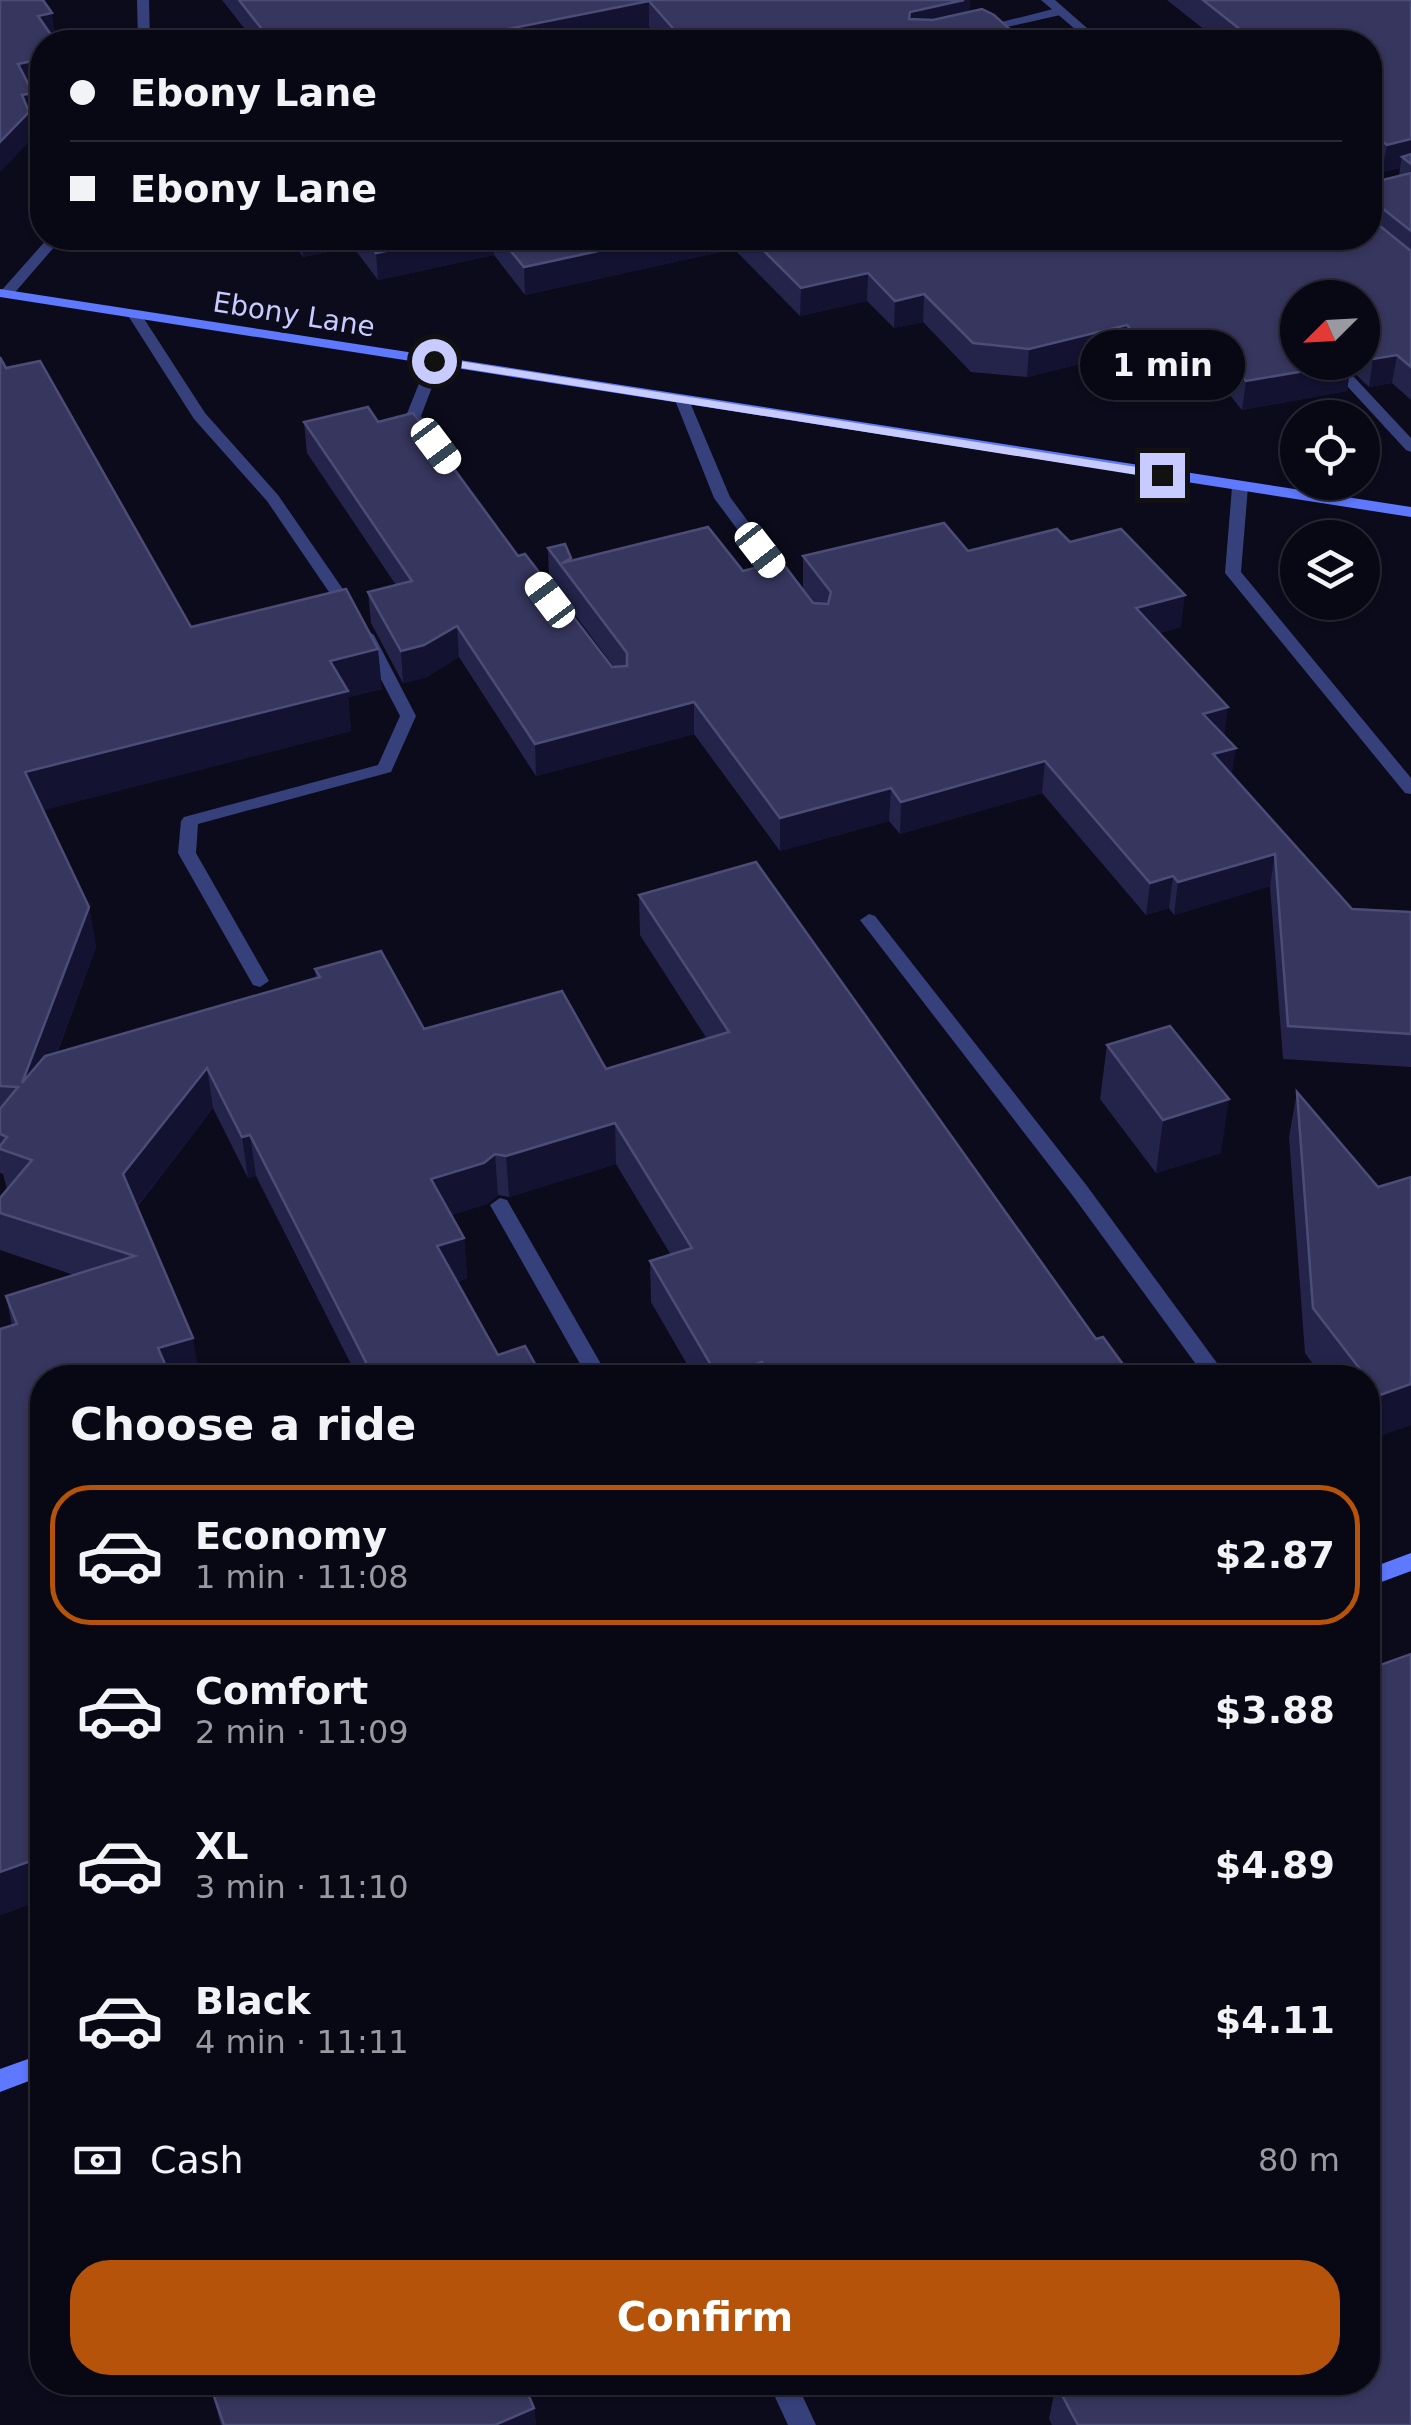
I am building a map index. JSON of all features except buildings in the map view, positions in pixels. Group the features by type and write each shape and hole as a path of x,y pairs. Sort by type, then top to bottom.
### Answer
{"street":[{"path":"143,0 144,30"},
{"path":"1047,0 1083,30"},
{"path":"975,30 1061,12"},
{"path":"3,294 44,250"},
{"name":"Ebony Lane","path":"3,294 1411,512"},
{"path":"134,314 199,416 273,498 304,543 365,633 408,716 385,768 190,821 188,854 260,980"},
{"path":"434,361 413,416 436,446"},
{"path":"1348,380 1411,447"},
{"path":"682,400 722,498 798,599"},
{"path":"1240,487 1233,573 1411,789"},
{"path":"869,920 1080,1191 1208,1365"},
{"path":"500,1206 592,1365"},
{"path":"1380,1574 1411,1562"},
{"path":"0,2081 30,2070"},
{"path":"788,2395 802,2425"}],"route":[{"path":"434,361 1162,475"}]}
